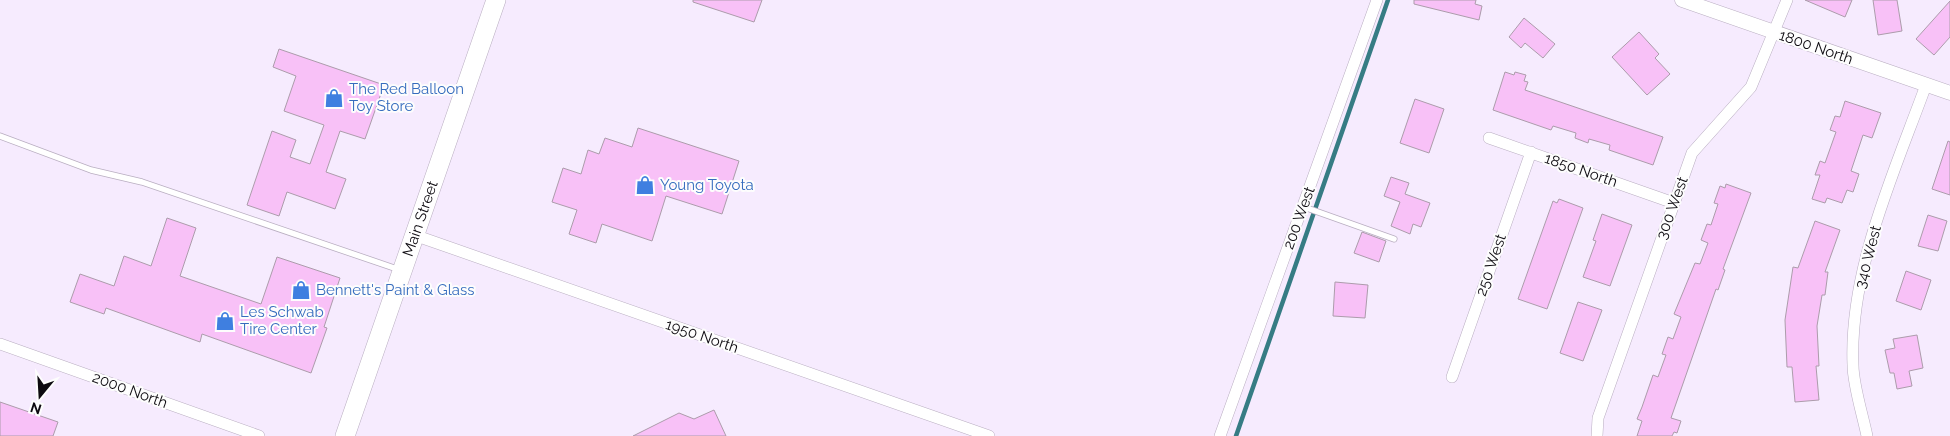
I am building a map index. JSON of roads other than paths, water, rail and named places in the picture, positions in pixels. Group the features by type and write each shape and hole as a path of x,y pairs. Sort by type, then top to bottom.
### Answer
{"main road":[{"name":"Main Street","path":"344,436 496,0"}],"street":[{"name":"200 West","path":"1220,436 1307,208 1377,0"},
{"name":"1800 North","path":"1682,0 1950,93"},
{"name":"300 West","path":"1597,436 1598,418 1692,153 1752,87 1787,0"},
{"name":"340 West","path":"1867,436 1852,367 1856,301 1867,250 1926,85"},
{"name":"1850 North","path":"1489,138 1674,203"},
{"name":"250 West","path":"1452,377 1531,152"},
{"name":"1950 North","path":"414,235 989,436"},
{"name":"2000 North","path":"0,344 259,436"}],"lane":[{"path":"0,136 91,170 142,182 402,271"},
{"path":"1307,208 1394,239"}],"waterway":[{"path":"1236,436 1388,0"}],"place":[{"name":"The Red Balloon Toy Store","path":"334,98"},
{"name":"Young Toyota","path":"645,185"},
{"name":"Bennett's Paint & Glass","path":"301,290"},
{"name":"Les Schwab Tire Center","path":"225,321"}]}
